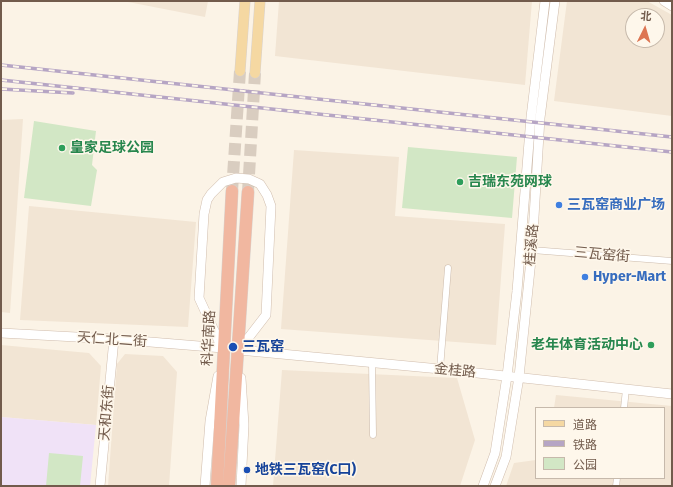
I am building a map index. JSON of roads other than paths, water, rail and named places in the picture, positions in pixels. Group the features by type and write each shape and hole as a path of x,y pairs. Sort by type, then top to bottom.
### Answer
{"highway":[{"name":"科华南路","path":"217,486 232,191"},
{"path":"229,486 248,192"}],"main road":[{"path":"240,71 245,1"},
{"path":"255,73 260,1"}],"street":[{"name":"桂溪路","path":"484,486 494,453 507,376 517,291 532,117 545,1"},
{"name":"桂溪路","path":"495,486 506,457 519,378 532,250 540,118 555,1"},
{"path":"664,1 672,6"},
{"path":"205,486 210,421 223,348 199,298 204,214 207,200 211,194 223,182 236,178 249,179 260,184 268,195 271,206 266,315 238,350 244,425 241,486"},
{"name":"三瓦窑街","path":"532,250 672,261"},
{"path":"440,369 448,268"},
{"name":"天仁北二街","path":"1,333 114,339 223,348"},
{"name":"天和东街","path":"100,486 114,339"},
{"name":"金桂路","path":"238,350 372,362 672,394"},
{"path":"372,362 373,435"},
{"path":"624,407 626,389"}],"tunnel":[{"path":"232,191 240,71"},
{"path":"248,192 255,73"}],"railway":[{"path":"1,65 672,137"},
{"path":"1,80 672,152"},
{"path":"1,89 73,93"}],"place":[{"name":"皇家足球公园","path":"62,148"},
{"name":"吉瑞东苑网球","path":"460,182"},
{"name":"三瓦窑商业广场","path":"559,205"},
{"name":"Hyper-Mart","path":"585,277"},
{"name":"老年体育活动中心","path":"651,345"},
{"name":"三瓦窑","path":"233,347"},
{"name":"地铁三瓦窑(C口)","path":"247,470"}]}
